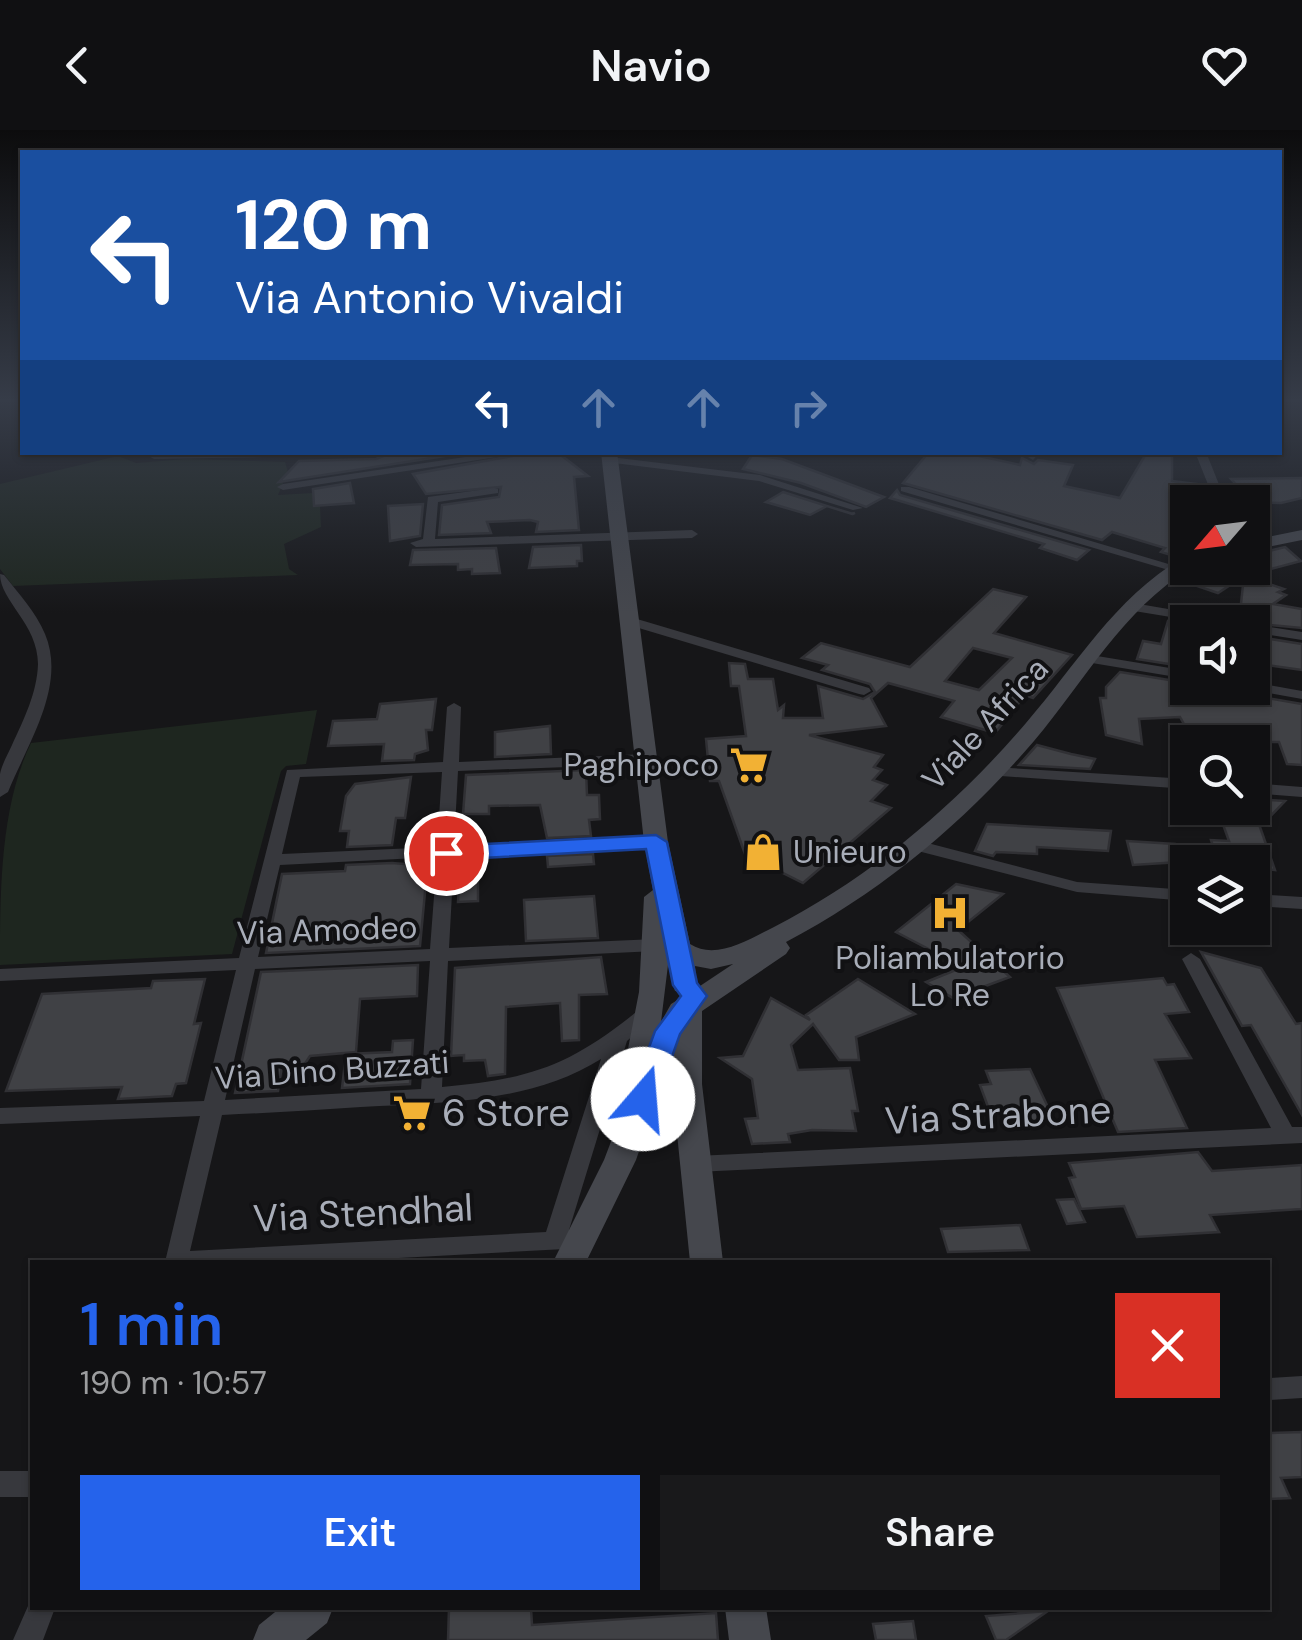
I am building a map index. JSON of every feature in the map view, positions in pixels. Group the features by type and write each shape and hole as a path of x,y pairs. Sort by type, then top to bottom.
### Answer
{"main road":[{"path":"611,472 673,997 685,1043 708,1260"},
{"path":"1270,541 1302,535"},
{"name":"Viale Africa","path":"814,915 916,845 993,772 1133,607 1170,575"},
{"path":"673,997 748,970 814,915"},
{"path":"570,1247 635,1120 673,997 725,971 814,915"},
{"path":"667,946 696,959 720,960 784,933"},
{"path":"746,1610 750,1640"},
{"path":"274,1640 305,1619"}],"street":[{"path":"283,486 379,472"},
{"path":"722,472 760,478 856,508"},
{"path":"905,489 1170,562"},
{"path":"494,491 432,498 423,542 692,534"},
{"path":"0,578 34,617 46,667 30,727 0,792"},
{"path":"1133,607 1170,613"},
{"path":"627,620 864,692"},
{"path":"1270,631 1302,636"},
{"path":"1091,659 1170,673"},
{"path":"1270,689 1302,695"},
{"path":"431,1095 454,707"},
{"path":"176,1260 293,772 646,759"},
{"path":"993,772 1170,783"},
{"path":"1270,789 1302,792"},
{"path":"272,860 656,842"},
{"path":"916,845 1077,887 1170,895"},
{"path":"1270,901 1302,903"},
{"name":"Via Amodeo","path":"0,975 667,946"},
{"path":"1191,960 1294,1136"},
{"name":"Via Dino Buzzati","path":"0,1116 214,1109 431,1095 508,1085 566,1070 618,1041 673,997"},
{"path":"570,1247 618,1041"},
{"name":"Via Strabone","path":"696,1164 1294,1136"},
{"name":"Via Stendhal","path":"229,1260 570,1247"},
{"path":"1270,1389 1302,1386"},
{"path":"0,1484 30,1484"},
{"path":"28,1640 40,1610"}],"shaded area":[{"path":"49,472 288,472 278,495 347,491 348,504 320,506 321,527 284,544 289,569 298,575 13,586 0,569 0,484"},
{"path":"317,710 306,764 286,766 281,771 232,954 0,965 8,822 13,794 31,743"}],"building":[{"path":"288,472 340,472 279,482"},
{"path":"583,472 588,476 574,477 579,530 536,532 538,522 530,520 487,522 491,533 439,535 442,505 499,497 501,487 426,494 413,474"},
{"path":"757,472 818,472 884,497 866,507 801,483"},
{"path":"912,472 1070,472 1064,486 1120,498 1135,472 1172,472 1172,481 1204,485 1170,485 1170,555 1161,552 1165,548 1112,532 1102,540 903,483"},
{"path":"1302,478 1302,498 1270,503 1270,485 1236,485 1231,479"},
{"path":"350,483 354,503 314,506 313,489"},
{"path":"897,490 900,495 1089,550 1077,560 1040,548 1044,544 890,498"},
{"path":"783,492 827,506 810,515 766,502"},
{"path":"423,504 420,536 390,541 388,506"},
{"path":"581,545 582,561 577,561 577,566 529,568 533,547"},
{"path":"1285,547 1301,561 1270,569 1270,551"},
{"path":"496,548 500,573 472,574 472,569 458,570 458,564 410,565 413,550"},
{"path":"1270,584 1284,589 1278,592 1286,595 1273,604 1302,609 1302,628 1270,625 1270,605 1241,605 1243,585"},
{"path":"1194,585 1230,585 1218,593"},
{"path":"993,589 1026,597 994,633 1072,655 1033,698 1025,695 995,733 941,717 954,701 888,683 871,698 886,726 809,735 883,755 874,767 882,770 873,780 887,785 871,801 891,808 803,883 745,854 719,781 710,781 706,739 746,736 739,686 731,686 729,663 745,664 748,679 773,679 778,710 784,705 783,718 823,718 818,686 863,699 875,692 870,684 822,670 828,665 802,658 821,643 910,667","holes":["973,648 1012,658 979,690 945,681"]},
{"path":"1170,621 1170,664 1137,659 1143,641 1161,644"},
{"path":"1270,639 1302,644 1302,670 1270,666"},
{"path":"1120,672 1170,680 1170,705 1270,705 1270,699 1302,704 1302,765 1287,764 1279,742 1270,742 1270,725 1184,725 1180,717 1139,719 1142,744 1106,735 1100,698 1106,698 1106,687"},
{"path":"436,699 432,730 426,730 428,750 415,754 414,760 382,761 384,744 328,746 333,721 377,719 380,704"},
{"path":"550,726 551,754 495,757 495,732"},
{"path":"1037,745 1095,759 1090,769 1019,765"},
{"path":"586,770 587,795 599,795 600,819 589,820 591,836 547,838 540,805 489,806 489,814 463,814 466,775"},
{"path":"411,777 405,818 396,818 392,845 347,847 349,831 340,831 346,796 355,784"},
{"path":"1270,800 1285,801 1270,817"},
{"path":"987,824 1111,831 1108,851 1037,847 1037,854 996,852 993,856 975,851"},
{"path":"1223,825 1262,825 1266,845 1213,845 1211,840 1229,841"},
{"path":"1127,841 1175,844 1170,845 1170,863 1133,865"},
{"path":"593,854 594,864 548,867 547,856"},
{"path":"478,862 478,901 458,902 460,863"},
{"path":"346,865 417,865 417,872 427,871 420,946 266,953 282,874 345,871"},
{"path":"956,884 1003,894 958,930 1010,977 953,998 926,982 963,967 896,932"},
{"path":"594,896 598,938 526,941 524,900"},
{"path":"1201,952 1261,968 1296,1024 1302,1023 1302,1115 1251,1025 1242,1026"},
{"path":"601,957 607,994 579,995 579,1040 562,1041 560,1003 506,1007 505,1074 488,1076 485,1060 464,1061 464,1055 451,1056 455,968"},
{"path":"418,965 417,996 360,999 356,1052 310,1056 304,1065 282,1066 278,1091 235,1093 261,972"},
{"path":"1163,978 1167,985 1174,984 1189,1012 1165,1014 1191,1058 1155,1060 1187,1128 1118,1132 1057,988"},
{"path":"205,979 194,1024 201,1023 186,1083 176,1084 172,1096 118,1099 122,1087 6,1091 42,994 151,988 153,981"},
{"path":"858,979 915,1014 856,1037 859,1060 839,1060 813,1024 791,1045 798,1070 850,1068 858,1111 852,1111 856,1131 812,1130 788,1134 790,1142 752,1144 745,1119 758,1118 752,1079 720,1058 743,1056 771,998 810,1020 806,1015"},
{"path":"413,1040 410,1084 342,1088 346,1054 392,1052 393,1041"},
{"path":"1030,1069 1055,1122 1005,1122 1002,1114 991,1115 980,1085 991,1084 986,1071"},
{"path":"1198,1152 1212,1171 1302,1165 1302,1209 1210,1215 1219,1232 1137,1237 1124,1206 1081,1209 1069,1178 1075,1177 1069,1163"},
{"path":"1074,1199 1085,1222 1067,1224 1057,1200"},
{"path":"1020,1225 1029,1250 948,1252 941,1229"},
{"path":"1302,1432 1302,1477 1281,1478 1290,1498 1270,1499 1270,1433"},
{"path":"449,1610 531,1610 532,1625 716,1613 718,1640 448,1640"},
{"path":"1048,1611 1006,1640 996,1640 986,1616"},
{"path":"913,1621 916,1640 876,1640 873,1624"}],"place":[{"name":"Paghipoco","path":"749,765"},
{"name":"Unieuro","path":"763,852"},
{"name":"Poliambulatorio Lo Re","path":"950,913"},
{"name":"6 Store","path":"412,1113"}],"route":[{"path":"446,853 656,842 685,985 693,992 694,1000 668,1031 643,1099"}]}
